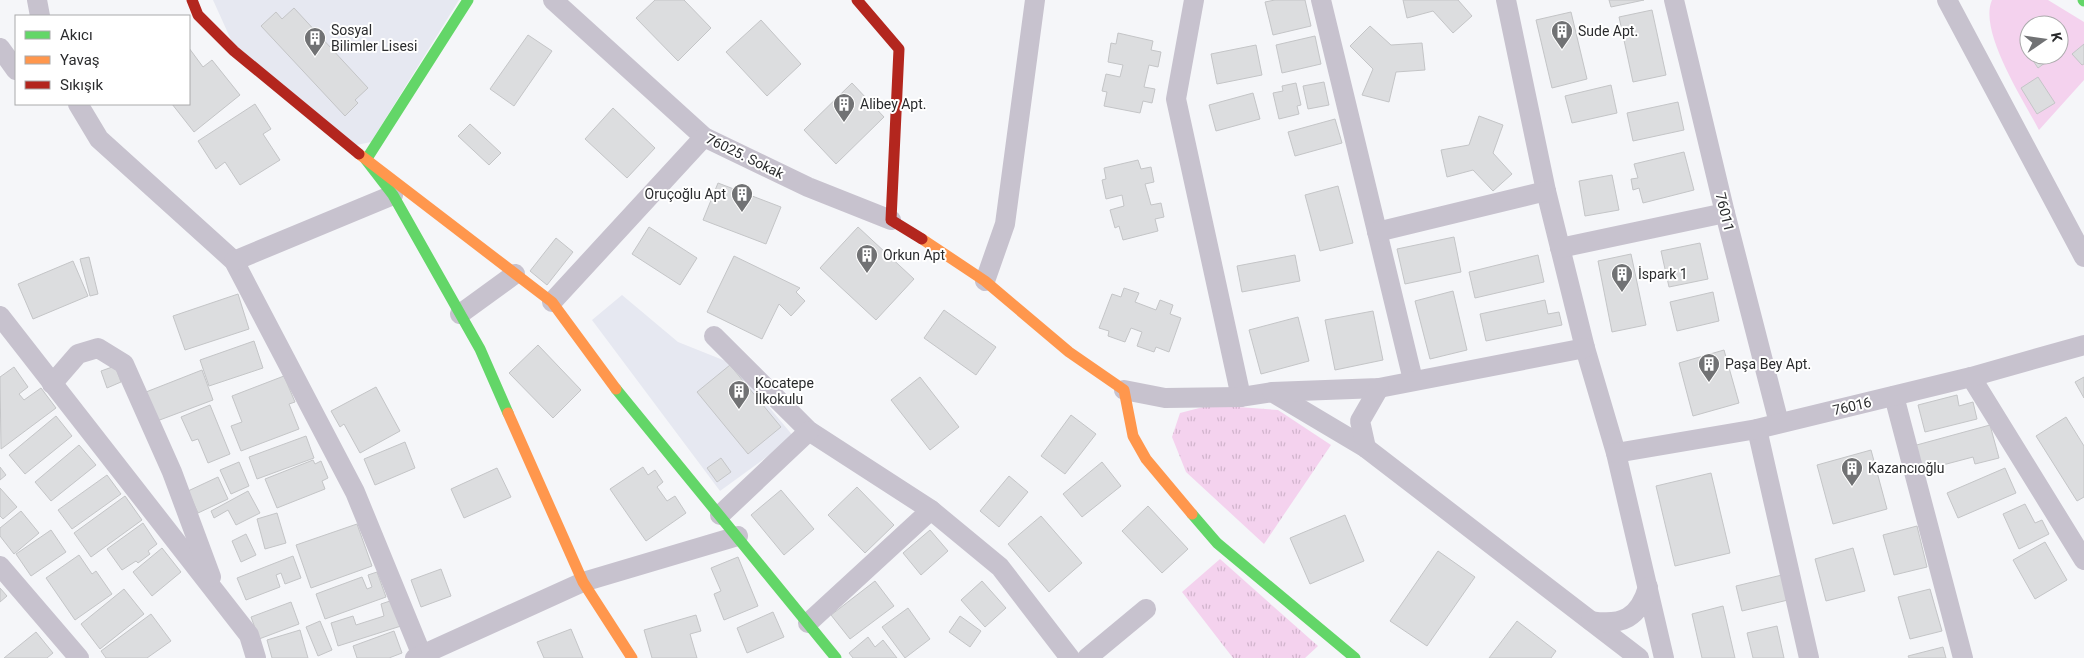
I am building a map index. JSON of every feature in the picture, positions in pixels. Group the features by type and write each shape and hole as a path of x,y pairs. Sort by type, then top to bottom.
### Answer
{"street":[{"path":"37,0 40,15"},
{"path":"366,160 468,0"},
{"name":"76025. Sokak","path":"553,0 704,137 808,187 891,220"},
{"path":"857,0 898,49 891,220 950,256 985,281 1089,368 1124,390 1165,398 1241,397 1272,392 1379,388 1585,348"},
{"path":"985,281 1005,224 1035,0"},
{"path":"1194,0 1176,99 1241,397"},
{"path":"1320,0 1413,380"},
{"path":"1506,0 1546,191 1585,348 1616,453 1664,658"},
{"name":"76011","path":"1674,0 1725,213 1779,423"},
{"path":"1946,2 1976,52 2084,257"},
{"path":"196,5 234,51 366,160 552,302 620,395 738,536 836,658"},
{"path":"0,48 15,69"},
{"path":"64,105 88,121"},
{"path":"79,105 99,139 234,261 355,492 420,656 583,582 738,536"},
{"path":"552,302 704,137"},
{"path":"366,160 393,195 480,349 583,582 632,658"},
{"path":"1377,232 1546,191"},
{"path":"234,261 393,195"},
{"path":"1560,248 1725,213"},
{"path":"460,314 515,274"},
{"path":"1,321 249,635 256,658"},
{"path":"714,336 809,432 931,510 1000,567 1070,658"},
{"name":"76016","path":"1616,453 1779,423 1971,377 2084,345"},
{"path":"52,384 78,354 98,348 124,364 172,472 217,595"},
{"path":"1971,377 2084,560"},
{"path":"1366,448 1360,421 1379,388"},
{"path":"1124,390 1134,436 1146,459 1217,543 1355,658"},
{"path":"1272,392 1366,448 1639,658"},
{"path":"1894,396 1963,658"},
{"path":"1757,428 1809,658"},
{"path":"720,515 809,432"},
{"path":"808,623 931,510"},
{"path":"0,566 79,658"},
{"path":"1591,621 1606,624 1622,621 1634,613 1643,602 1648,587"},
{"path":"1087,658 1146,609"}],"shaded area":[{"path":"213,0 459,0 371,142 347,147 232,42"},
{"path":"622,295 678,342 733,364 794,437 720,491 592,320"}],"green space":[{"path":"1992,0 2048,0 2084,22 2084,80 2039,130 2005,66 1991,29 1989,13"},
{"path":"1211,405 1278,410 1331,445 1264,544 1186,472 1172,437 1180,413"},
{"path":"1220,559 1318,646 1305,658 1233,658 1182,592"}],"building":[{"path":"655,0 684,0 711,28 678,61 636,18"},
{"path":"1305,0 1311,26 1273,35 1265,2"},
{"path":"1403,0 1458,0 1472,16 1453,33 1433,11 1407,18"},
{"path":"1609,0 1644,0 1611,7"},
{"name":"Sosyal Bilimler Lisesi","path":"294,8 368,88 355,100 358,103 345,116 261,26 276,12 282,19"},
{"path":"1652,10 1666,75 1633,82 1619,17"},
{"name":"Sude Apt.","path":"1571,12 1587,79 1552,88 1536,20"},
{"path":"761,20 801,64 767,96 726,52"},
{"path":"1370,26 1391,45 1422,43 1425,70 1396,72 1389,102 1362,95 1373,69 1350,46"},
{"path":"1118,33 1153,41 1151,50 1161,52 1158,67 1149,65 1144,87 1155,89 1152,103 1143,101 1140,113 1104,106 1107,92 1102,91 1106,74 1120,77 1123,65 1108,62 1111,43 1116,44"},
{"path":"528,35 552,51 514,106 490,89"},
{"path":"1315,36 1321,64 1282,73 1276,45"},
{"path":"2084,44 2084,64 2082,65 2072,54"},
{"path":"1256,45 1262,75 1217,84 1211,54"},
{"path":"190,49 203,67 212,60 240,95 194,132 173,105 190,105"},
{"path":"2038,77 2055,103 2037,114 2021,88"},
{"path":"1324,82 1329,105 1308,109 1303,86"},
{"name":"Alibey Apt.","path":"852,83 884,117 836,164 804,130"},
{"path":"1296,83 1301,105 1297,106 1299,114 1279,119 1273,93 1283,91 1282,86"},
{"path":"1611,85 1617,113 1572,123 1565,96"},
{"path":"1253,93 1260,119 1216,131 1209,105"},
{"path":"1678,102 1684,130 1633,141 1627,113"},
{"path":"255,104 271,129 263,134 280,160 240,185 225,162 216,169 198,141"},
{"path":"613,108 655,148 627,178 585,139"},
{"path":"1479,116 1503,125 1493,153 1512,174 1493,191 1473,170 1447,177 1441,150 1469,145"},
{"path":"1335,119 1342,143 1295,156 1288,132"},
{"path":"470,124 501,153 489,165 458,136"},
{"path":"1684,152 1694,190 1643,203 1639,188 1633,190 1631,179 1638,178 1634,164"},
{"path":"1138,160 1141,169 1151,167 1154,182 1145,184 1151,205 1161,203 1164,217 1155,219 1158,231 1123,240 1119,226 1115,228 1110,210 1124,206 1122,195 1106,199 1102,180 1106,179 1104,168"},
{"path":"1612,175 1619,210 1585,216 1579,181"},
{"name":"Oruçoğlu Apt","path":"718,183 781,207 766,244 703,220"},
{"path":"1338,186 1353,243 1320,251 1305,195"},
{"path":"649,227 697,258 680,285 632,254"},
{"name":"Orkun Apt","path":"858,227 914,279 876,320 820,268"},
{"path":"1454,237 1461,272 1405,284 1397,249"},
{"path":"556,238 573,252 547,285 530,271"},
{"path":"1700,243 1708,279 1669,287 1661,251"},
{"name":"İspark 1","path":"1631,254 1646,325 1612,332 1598,261"},
{"path":"1295,255 1300,281 1242,292 1237,266"},
{"path":"1538,255 1544,282 1475,298 1469,272"},
{"path":"734,256 800,288 796,292 805,301 791,316 779,304 762,339 707,312"},
{"path":"89,257 98,294 90,296 80,259"},
{"path":"73,261 88,296 33,319 18,284"},
{"path":"1124,288 1139,293 1135,302 1156,310 1160,300 1173,305 1170,314 1181,318 1169,352 1156,347 1154,352 1137,346 1142,332 1131,328 1125,342 1108,336 1109,331 1099,328 1112,294 1121,297"},
{"path":"1453,291 1467,350 1430,359 1415,301"},
{"path":"1713,292 1719,321 1677,331 1670,302"},
{"path":"238,294 249,329 185,350 173,316"},
{"path":"1545,300 1548,314 1559,312 1562,325 1486,341 1480,314"},
{"path":"944,310 996,347 976,375 924,338"},
{"path":"1373,311 1383,360 1335,370 1325,320"},
{"path":"1298,317 1309,361 1261,374 1249,330"},
{"path":"254,341 263,368 209,386 200,360"},
{"path":"538,345 581,390 553,418 509,373"},
{"name":"Paşa Bey Apt.","path":"1724,350 1739,403 1693,416 1679,363"},
{"name":"Kocatepe İlkokulu","path":"730,365 781,427 748,454 697,392"},
{"path":"115,366 121,382 107,388 101,371"},
{"path":"14,367 28,387 19,394 24,400 41,388 56,408 1,449 0,377"},
{"path":"202,370 213,400 157,421 146,392"},
{"path":"284,376 295,402 289,404 299,429 241,451 231,426 242,422 232,396"},
{"path":"920,377 959,427 930,450 891,400"},
{"path":"2084,377 2084,398 2075,382"},
{"path":"376,387 400,431 360,453 344,424 340,427 331,411"},
{"path":"1957,395 1959,406 1973,402 1977,419 1925,432 1918,405"},
{"path":"210,405 230,454 208,463 198,439 192,441 181,417"},
{"path":"1071,415 1096,434 1065,474 1041,456"},
{"path":"56,416 72,436 25,474 9,455"},
{"path":"2066,417 2084,446 2084,497 2077,501 2036,436"},
{"path":"1990,425 1999,458 1975,464 1973,457 1920,471 1913,446"},
{"path":"306,436 314,458 257,479 249,457"},
{"path":"405,442 415,468 375,485 364,459"},
{"path":"79,445 96,465 51,501 35,482"},
{"name":"Kazancıoğlu","path":"1871,450 1887,509 1833,524 1817,465"},
{"path":"721,458 731,472 717,482 707,468"},
{"path":"313,460 315,464 321,461 328,478 322,481 325,489 277,508 265,479"},
{"path":"239,462 249,486 231,494 220,470"},
{"path":"1102,462 1121,486 1082,517 1063,494"},
{"path":"0,467 6,475 0,480"},
{"path":"643,467 648,475 655,470 663,482 657,487 667,501 675,496 686,513 646,541 610,489"},
{"path":"497,468 511,497 464,518 451,489"},
{"path":"2005,468 2016,493 1958,518 1947,493"},
{"path":"1711,473 1730,553 1675,566 1656,486"},
{"path":"107,475 121,494 72,529 58,510"},
{"path":"1009,476 1028,492 999,527 980,511"},
{"path":"218,477 228,499 198,513 188,491"},
{"path":"857,487 894,525 865,553 828,515"},
{"path":"0,488 17,507 3,519 0,516"},
{"path":"781,490 814,529 784,555 751,515"},
{"path":"248,491 260,513 236,525 228,510 214,518 211,511"},
{"path":"125,496 142,520 91,557 74,533"},
{"path":"2025,504 2035,523 2042,520 2049,534 2019,549 2003,514"},
{"path":"1148,506 1188,549 1162,573 1122,531"},
{"path":"21,511 39,533 14,554 0,536 0,528"},
{"path":"277,513 286,543 265,549 257,519"},
{"path":"1345,515 1364,561 1310,584 1290,538"},
{"path":"1041,516 1082,563 1049,592 1008,544"},
{"path":"143,523 157,544 148,551 150,554 138,563 136,561 122,570 107,549"},
{"path":"357,524 372,566 311,588 296,545"},
{"path":"1917,526 1927,567 1894,575 1883,535"},
{"path":"51,530 66,552 31,576 16,554"},
{"path":"930,530 948,551 921,575 903,553"},
{"path":"246,534 256,555 241,562 232,541"},
{"path":"2045,542 2067,580 2035,599 2013,560"},
{"path":"162,548 181,572 152,596 133,572"},
{"path":"1853,548 1865,591 1826,601 1815,559"},
{"path":"1438,551 1475,577 1427,646 1390,621"},
{"path":"79,555 92,574 96,571 112,594 75,620 46,578"},
{"path":"293,556 301,578 285,584 281,573 276,575 280,587 246,600 237,578"},
{"path":"738,557 758,606 724,620 714,594 721,591 711,568"},
{"path":"441,569 451,596 421,607 411,580"},
{"path":"377,572 386,597 325,619 316,594 362,577 367,589 372,587 368,575"},
{"path":"1782,575 1788,600 1742,611 1736,586"},
{"path":"875,581 894,606 850,639 831,615"},
{"path":"982,581 1006,608 985,627 961,600"},
{"path":"0,588 7,596 0,602"},
{"path":"124,589 144,614 100,649 81,624"},
{"path":"1930,589 1942,631 1910,639 1898,597"},
{"path":"393,600 401,626 338,646 331,623 353,616 356,625 384,616 381,604"},
{"path":"291,602 299,624 259,639 251,617"},
{"path":"1723,606 1735,658 1702,658 1692,614"},
{"path":"908,608 930,639 905,658 882,627"},
{"path":"773,612 784,637 747,653 737,628"},
{"path":"151,614 171,641 147,658 106,658 101,651"},
{"path":"696,615 701,631 690,634 697,658 652,658 644,630"},
{"path":"960,616 981,631 970,647 949,632"},
{"path":"320,621 332,650 318,656 306,627"},
{"path":"1517,621 1556,651 1551,658 1489,658"},
{"path":"1777,626 1784,658 1753,658 1747,633"},
{"path":"571,629 583,658 544,658 537,642"},
{"path":"300,630 308,658 272,658 267,640"},
{"path":"394,631 402,653 389,658 357,658 353,646"},
{"path":"36,632 53,653 47,658 4,658"},
{"path":"868,637 875,647 883,640 897,658 853,658 849,653"},
{"path":"1943,647 1946,658 1909,658 1908,656"}],"traffic: fast":[{"path":"468,0 366,160 393,195 480,349 508,413"},
{"path":"616,389 836,658"},
{"path":"1192,514 1217,543 1355,658"}],"traffic: slow":[{"path":"359,154 552,302 616,389"},
{"path":"922,239 985,281 1069,352 1124,390 1133,436 1146,459 1192,514"},
{"path":"508,413 583,582 632,658"}],"traffic: jam":[{"path":"192,0 198,15 234,51 359,154"},
{"path":"857,0 899,49 891,220 922,239"}],"place":[{"name":"Sude Apt.","path":"1562,50"},
{"name":"Sosyal Bilimler Lisesi","path":"315,57"},
{"name":"Alibey Apt.","path":"844,123"},
{"name":"Oruçoğlu Apt","path":"742,213"},
{"name":"Orkun Apt","path":"867,274"},
{"name":"İspark 1","path":"1622,293"},
{"name":"Paşa Bey Apt.","path":"1709,383"},
{"name":"Kocatepe İlkokulu","path":"739,410"},
{"name":"Kazancıoğlu","path":"1852,487"}]}
